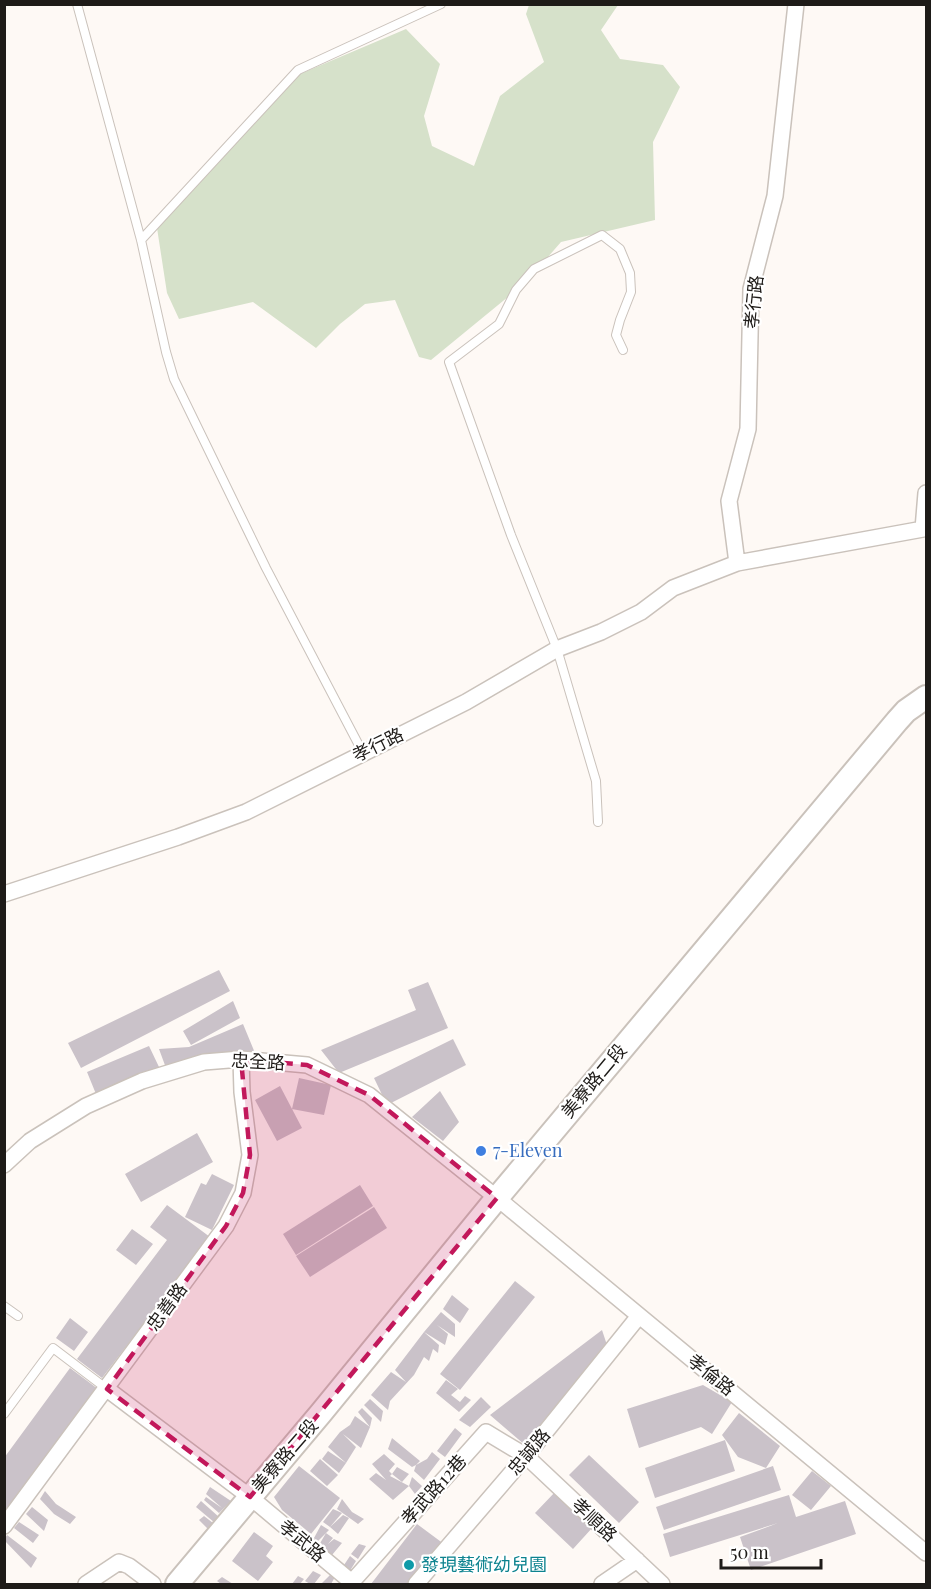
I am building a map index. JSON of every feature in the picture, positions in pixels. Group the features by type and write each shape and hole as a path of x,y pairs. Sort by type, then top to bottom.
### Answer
{"street":[{"name":"孝行路","path":"736,563 729,501 748,429 751,289 775,196 796,4"},
{"name":"孝行路","path":"4,894 178,837 246,812 466,702 557,649 602,632 641,612 673,588 736,563 925,529 927,493"},
{"name":"美寮路二段","path":"177,1584 321,1413 496,1198 897,721 911,707 927,697"},
{"name":"忠全路","path":"4,1165 30,1141 86,1106 142,1081 204,1062 241,1059 307,1065 369,1095 496,1198"},
{"name":"忠善路","path":"4,1526 226,1226 243,1193 250,1155 242,1092 241,1059"},
{"name":"孝倫路","path":"496,1198 927,1553"},
{"name":"忠誠路","path":"416,1584 526,1456 639,1316"},
{"name":"孝武路","path":"107,1389 250,1497 352,1584"},
{"name":"孝武路12巷","path":"352,1584 486,1432 526,1456"},
{"name":"孝順路","path":"526,1456 662,1584"},
{"path":"602,1584 637,1560"},
{"path":"86,1584 119,1562 129,1566 153,1584"}],"lane":[{"path":"77,4 141,240 174,380 266,568 363,753"},
{"path":"141,240 298,70 441,4"},
{"path":"598,822 596,781 557,649 511,535 448,362 499,324 516,290 534,268 602,235 620,249 630,273 632,292 616,335 623,350"},
{"path":"4,1305 18,1316"},
{"path":"4,1414 53,1348 107,1389"}],"highlighted area":[{"path":"241,1059 307,1065 369,1095 497,1198 250,1497 107,1389 226,1226 243,1193 250,1155"}],"green space":[{"path":"529,5 618,5 601,30 620,59 663,65 680,87 653,142 655,220 561,242 526,282 431,360 419,357 395,300 365,304 340,324 316,348 253,302 179,319 167,293 157,228 300,74 406,29 440,64 424,116 432,146 474,166 500,96 544,62 526,14"}],"building":[{"path":"219,970 230,991 81,1068 68,1043"},
{"path":"428,982 448,1028 339,1073 321,1050 416,1010 408,990"},
{"path":"233,1001 240,1018 191,1045 183,1031"},
{"path":"243,1024 255,1053 166,1068 159,1049 189,1047"},
{"path":"453,1039 466,1065 387,1105 374,1078"},
{"path":"149,1046 159,1067 96,1094 87,1072"},
{"path":"299,1078 331,1085 324,1115 292,1109"},
{"path":"280,1086 302,1128 277,1141 255,1100"},
{"path":"440,1091 459,1122 443,1141 412,1117"},
{"path":"197,1133 213,1162 141,1202 125,1174"},
{"path":"212,1174 234,1185 212,1230 185,1217 201,1183 206,1185"},
{"path":"360,1185 373,1206 296,1255 283,1234"},
{"path":"167,1205 210,1237 102,1378 77,1359 167,1240 150,1227"},
{"path":"374,1207 387,1228 310,1277 296,1256"},
{"path":"132,1229 153,1244 136,1265 116,1250"},
{"path":"515,1281 535,1297 460,1390 440,1374"},
{"path":"452,1295 469,1309 460,1323 443,1309"},
{"path":"441,1312 455,1324 455,1337 437,1325 448,1334 445,1345 424,1332"},
{"path":"70,1318 88,1332 74,1351 56,1338"},
{"path":"602,1330 607,1345 525,1445 490,1415"},
{"path":"424,1332 439,1345 438,1353 433,1349 429,1361 424,1357 414,1375 390,1401 388,1410 371,1395 391,1372 406,1382 395,1370"},
{"path":"70,1368 98,1389 9,1511 4,1508 4,1458"},
{"path":"446,1380 458,1389 451,1395 460,1402 465,1396 471,1400 459,1412 436,1393"},
{"path":"703,1385 732,1402 712,1434 701,1427 639,1448 627,1409"},
{"path":"481,1397 491,1407 470,1427 459,1420"},
{"path":"370,1399 383,1411 381,1422 364,1405"},
{"path":"362,1408 372,1418 370,1427 358,1412"},
{"path":"739,1413 780,1446 766,1468 738,1457 722,1435"},
{"path":"355,1416 370,1427 361,1448 343,1434 356,1447 346,1463 328,1447 340,1432 350,1425"},
{"path":"455,1428 462,1434 445,1457 437,1451"},
{"path":"392,1438 420,1461 412,1467 388,1449"},
{"path":"725,1440 735,1471 655,1498 645,1468"},
{"path":"328,1451 346,1463 339,1473 322,1459"},
{"path":"432,1452 440,1459 424,1480 414,1471 416,1465 427,1459"},
{"path":"384,1454 395,1464 389,1471 392,1474 390,1476 409,1486 393,1500 369,1479 376,1473 386,1480 372,1464"},
{"path":"589,1455 639,1502 619,1523 569,1475"},
{"path":"320,1459 338,1475 327,1486 310,1471"},
{"path":"299,1466 340,1498 311,1534 282,1510 274,1497"},
{"path":"773,1466 781,1490 664,1530 656,1507"},
{"path":"397,1467 409,1474 402,1482 392,1474"},
{"path":"812,1471 831,1486 811,1510 792,1495"},
{"path":"412,1477 422,1486 415,1494 409,1486"},
{"path":"210,1487 231,1501 219,1513 204,1500 206,1497 222,1508 206,1494"},
{"path":"45,1491 56,1504 76,1517 70,1524 54,1514 40,1499"},
{"path":"556,1491 593,1527 573,1549 535,1513"},
{"path":"789,1495 796,1517 845,1501 856,1534 751,1570 740,1537 778,1523 670,1557 663,1534"},
{"path":"342,1499 352,1512 364,1519 358,1524 337,1509"},
{"path":"201,1501 219,1517 215,1523 196,1507"},
{"path":"32,1507 48,1520 44,1531 26,1514"},
{"path":"333,1509 342,1513 330,1527 323,1522"},
{"path":"343,1515 349,1518 338,1534 330,1527"},
{"path":"204,1516 213,1523 209,1530 199,1520"},
{"path":"19,1522 39,1535 33,1543 14,1528"},
{"name":"發現藝術幼兒園","path":"417,1524 448,1547 416,1584 371,1584"},
{"path":"321,1525 329,1530 317,1542 314,1538"},
{"path":"254,1532 273,1546 266,1556 273,1562 258,1581 232,1561"},
{"path":"326,1533 333,1538 328,1544 334,1539 342,1543 332,1555 319,1545"},
{"path":"7,1535 37,1558 31,1568 4,1540"},
{"path":"359,1544 366,1546 358,1559 351,1554"},
{"path":"350,1556 356,1561 348,1574 342,1568"},
{"path":"313,1571 321,1575 314,1584 310,1584 305,1581"},
{"path":"330,1575 335,1577 331,1584 321,1584"},
{"path":"298,1576 304,1579 300,1584 292,1584"},
{"path":"222,1577 233,1584 221,1584 217,1581"}],"place":[{"name":"7-Eleven","path":"481,1151"},
{"name":"發現藝術幼兒園","path":"409,1565"}]}
